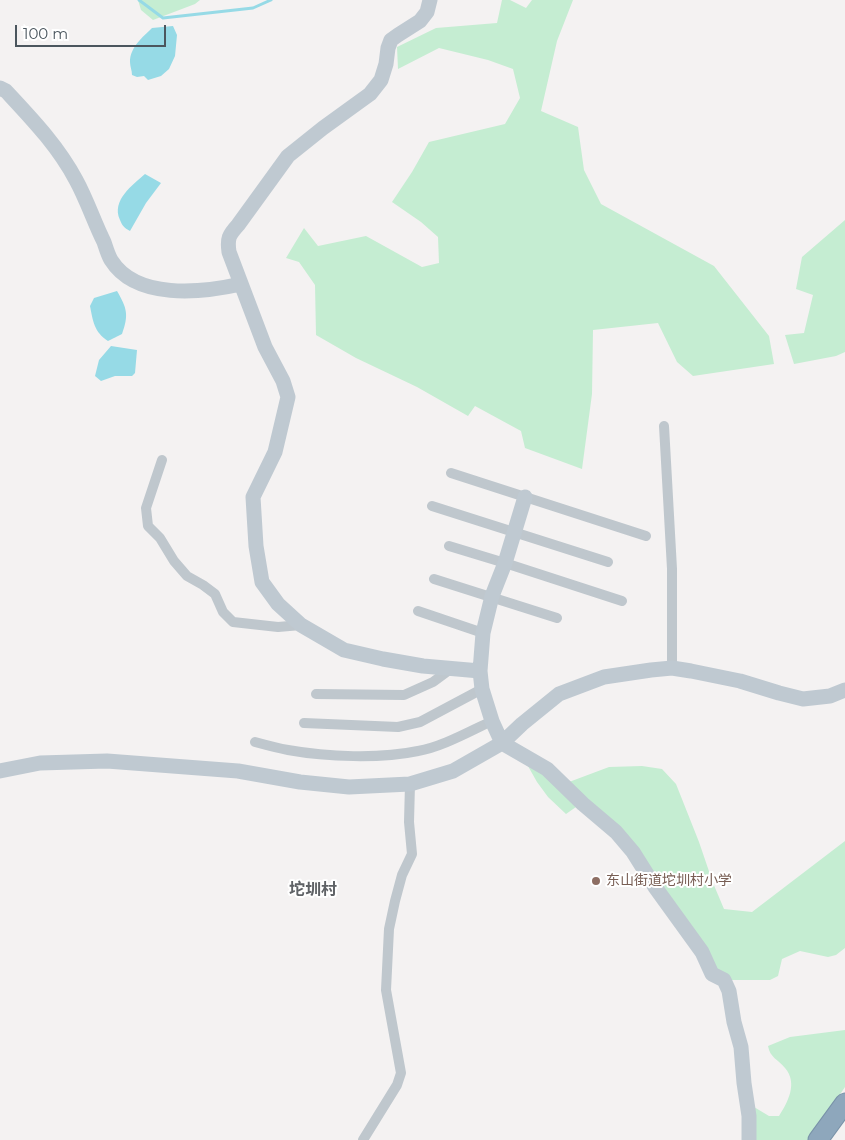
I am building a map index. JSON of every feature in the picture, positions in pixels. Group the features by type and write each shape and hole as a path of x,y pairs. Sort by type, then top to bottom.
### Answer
{"highway":[{"path":"818,1140 845,1103"},
{"path":"830,1140 845,1120"}],"street":[{"path":"430,0 427,12 420,21 391,40 381,80 370,94 288,156 238,226 230,234 228,242 229,252 241,284 288,397 275,452 253,497 256,546 262,582 278,604 301,625 344,650 423,666 480,671"},
{"path":"0,88 6,91 38,125 60,152 77,181 112,260 128,278 148,287 174,291 219,289 241,284"},
{"path":"664,426 672,569 672,668"},
{"path":"162,460 146,508 148,526 160,538 174,561 187,576 204,585 215,594 223,612 233,622 278,627 301,625"},
{"path":"451,473 646,536"},
{"path":"525,497 505,563 492,596 483,633 480,671 482,689 492,721 502,743 547,769 583,804 616,832 633,852 655,887 702,952 712,974 724,980 729,991 734,1022 741,1047 744,1083 750,1116 749,1140"},
{"path":"432,506 608,562"},
{"path":"449,546 622,601"},
{"path":"434,578 557,618"},
{"path":"418,611 483,633"},
{"path":"316,694 404,695 434,682 452,668"},
{"path":"0,771 40,763 107,761 238,772 300,782 349,787 410,784 453,771 502,743 559,694 604,677 672,668 740,681 803,699 830,696 845,690"},
{"path":"304,723 398,727 420,722 482,689"},
{"path":"255,742 288,750 330,755 383,756 419,751 449,741 492,721"},
{"path":"363,1140 397,1084 401,1073 386,990 390,929 395,901 402,875 412,854 409,822 410,784"}],"green space":[{"path":"138,0 200,0 195,4 153,20 141,10"},
{"path":"502,0 510,0 526,8 532,0 573,0 557,41 541,111 578,127 584,170 601,204 714,266 769,336 774,364 693,376 677,362 658,323 593,330 592,394 582,469 525,448 521,431 475,406 468,416 417,387 356,358 316,335 315,285 299,262 286,258 304,228 318,246 366,236 422,267 439,263 438,237 421,222 392,202 429,142 505,124 520,98 513,69 488,60 439,48 398,69 397,47 436,28 497,23"},
{"path":"845,220 845,352 836,356 794,364 785,335 804,333 813,295 796,289 802,257"},
{"path":"524,759 569,782 609,767 642,766 662,769 676,784 724,909 752,912 845,841 845,948 836,955 828,957 800,951 782,959 778,976 770,980 724,980 633,852 576,807 566,814 548,797"},
{"path":"845,1030 845,1087 809,1140 749,1140 754,1107 769,1116 779,1116 786,1105 790,1092 791,1080 789,1074 772,1056 768,1046 790,1037"}],"water":[{"path":"173,26 177,35 175,56 169,69 161,76 148,80 144,76 137,77 132,75 131,57 138,43 152,28"},
{"path":"145,174 161,183 146,203 130,231 121,222 118,206 129,188"},
{"path":"117,291 125,307 126,322 122,334 108,341 97,330 90,306 94,298"},
{"path":"111,346 137,350 135,373 132,376 115,376 101,381 95,376 99,360"}],"waterway":[{"path":"139,0 163,18 253,8 271,0"}],"place":[{"name":"东山街道坨圳村小学","path":"596,881"}],"district":[{"name":"坨圳村","path":"313,890"}]}
